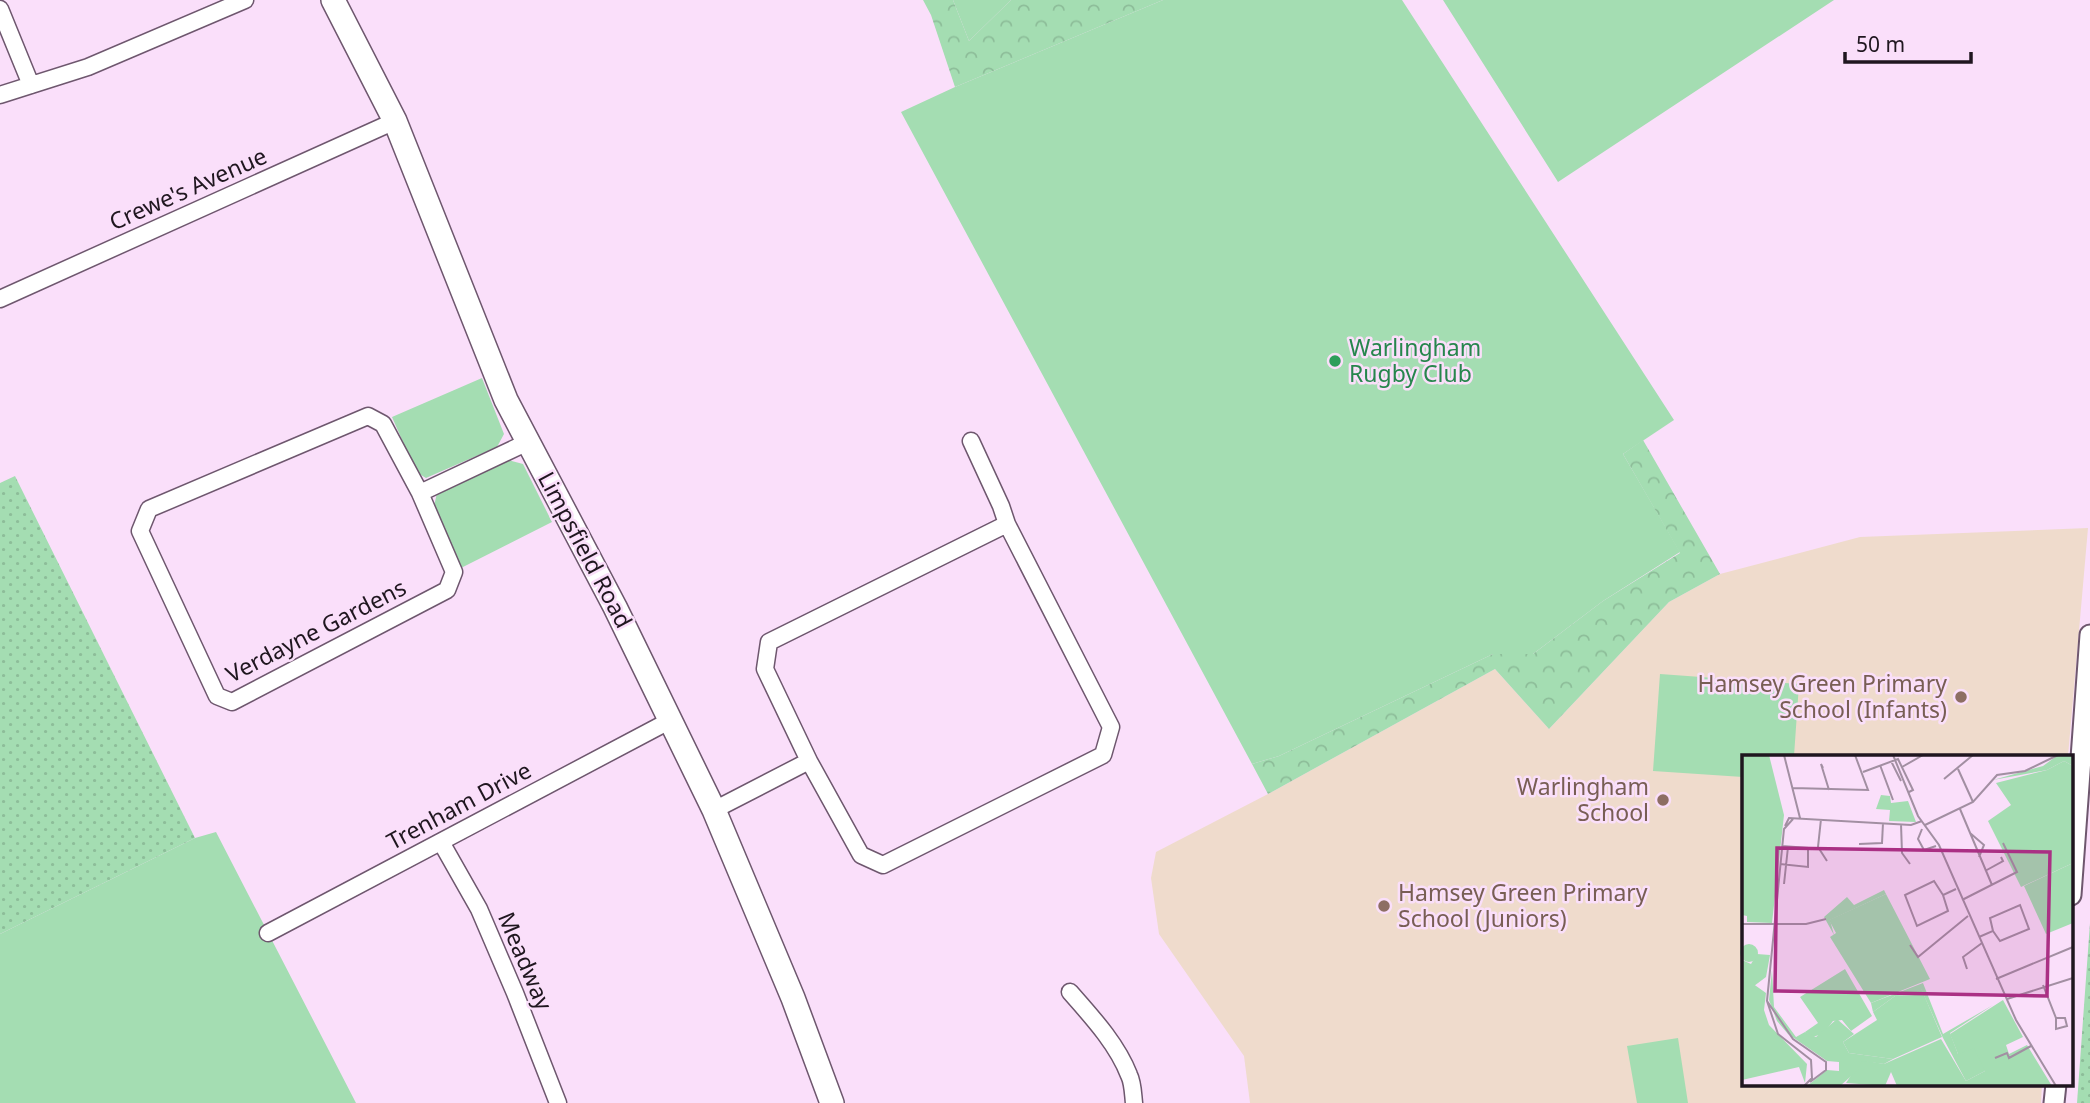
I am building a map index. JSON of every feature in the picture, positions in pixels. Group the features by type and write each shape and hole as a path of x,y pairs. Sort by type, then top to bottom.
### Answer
{"main road":[{"name":"Limpsfield Road","path":"333,0 395,121 506,400 615,607 714,810 793,998 832,1103"}],"street":[{"path":"0,95 88,67 245,0"},
{"path":"0,9 31,85"},
{"name":"Crewe's Avenue","path":"0,299 395,121"},
{"name":"Verdayne Gardens","path":"368,416 383,424 420,493 454,572 447,590 232,702 217,696 140,531 149,509 368,416"},
{"path":"971,441 1007,524 1111,727 1103,755 883,865 861,855 809,761 765,669 769,642 1007,524"},
{"path":"420,493 528,442"},
{"path":"2072,881 2090,635"},
{"name":"Trenham Drive","path":"268,933 671,720"},
{"path":"714,810 809,761"},
{"name":"Meadway","path":"441,842 479,909 558,1103"},
{"path":"1070,992 1117,1052 1130,1077 1134,1103"}],"shaded area":[{"path":"2088,528 2068,755 1742,755 1742,1086 2042,1086 2041,1103 1250,1103 1244,1056 1159,934 1151,878 1156,852 1268,794 1495,669 1549,729 1669,602 1720,574 1860,537"}],"green space":[{"path":"923,0 953,0 969,41 1011,0 1163,0 955,87 931,15"},
{"path":"953,0 1011,0 969,41"},
{"name":"Warlingham Rugby Club","path":"1163,0 1402,0 1674,420 1623,454 1680,552 1603,601 1533,654 1493,654 1279,756 1252,764 901,112"},
{"path":"1443,0 1834,0 1558,182"},
{"path":"482,378 504,434 497,447 426,478 416,472 392,417"},
{"path":"1643,440 1720,574 1669,602 1549,729 1495,669 1268,794 1252,764 1279,756 1493,654 1533,654 1603,601 1680,553 1623,454"},
{"path":"508,460 523,464 552,522 461,568 434,506 437,493"},
{"path":"15,476 195,838 0,934 0,483"},
{"path":"1660,674 1799,684 1794,755 1742,755 1742,777 1653,771"},
{"path":"216,832 356,1103 0,1103 0,934 195,838"},
{"path":"2090,923 2090,1103 2077,1103"},
{"path":"1678,1038 1688,1103 1637,1103 1627,1046"}],"place":[{"name":"Warlingham Rugby Club","path":"1335,361"},
{"name":"Hamsey Green Primary School (Infants)","path":"1961,697"},
{"name":"Warlingham School","path":"1663,800"},
{"name":"Hamsey Green Primary School (Juniors)","path":"1384,906"}]}
